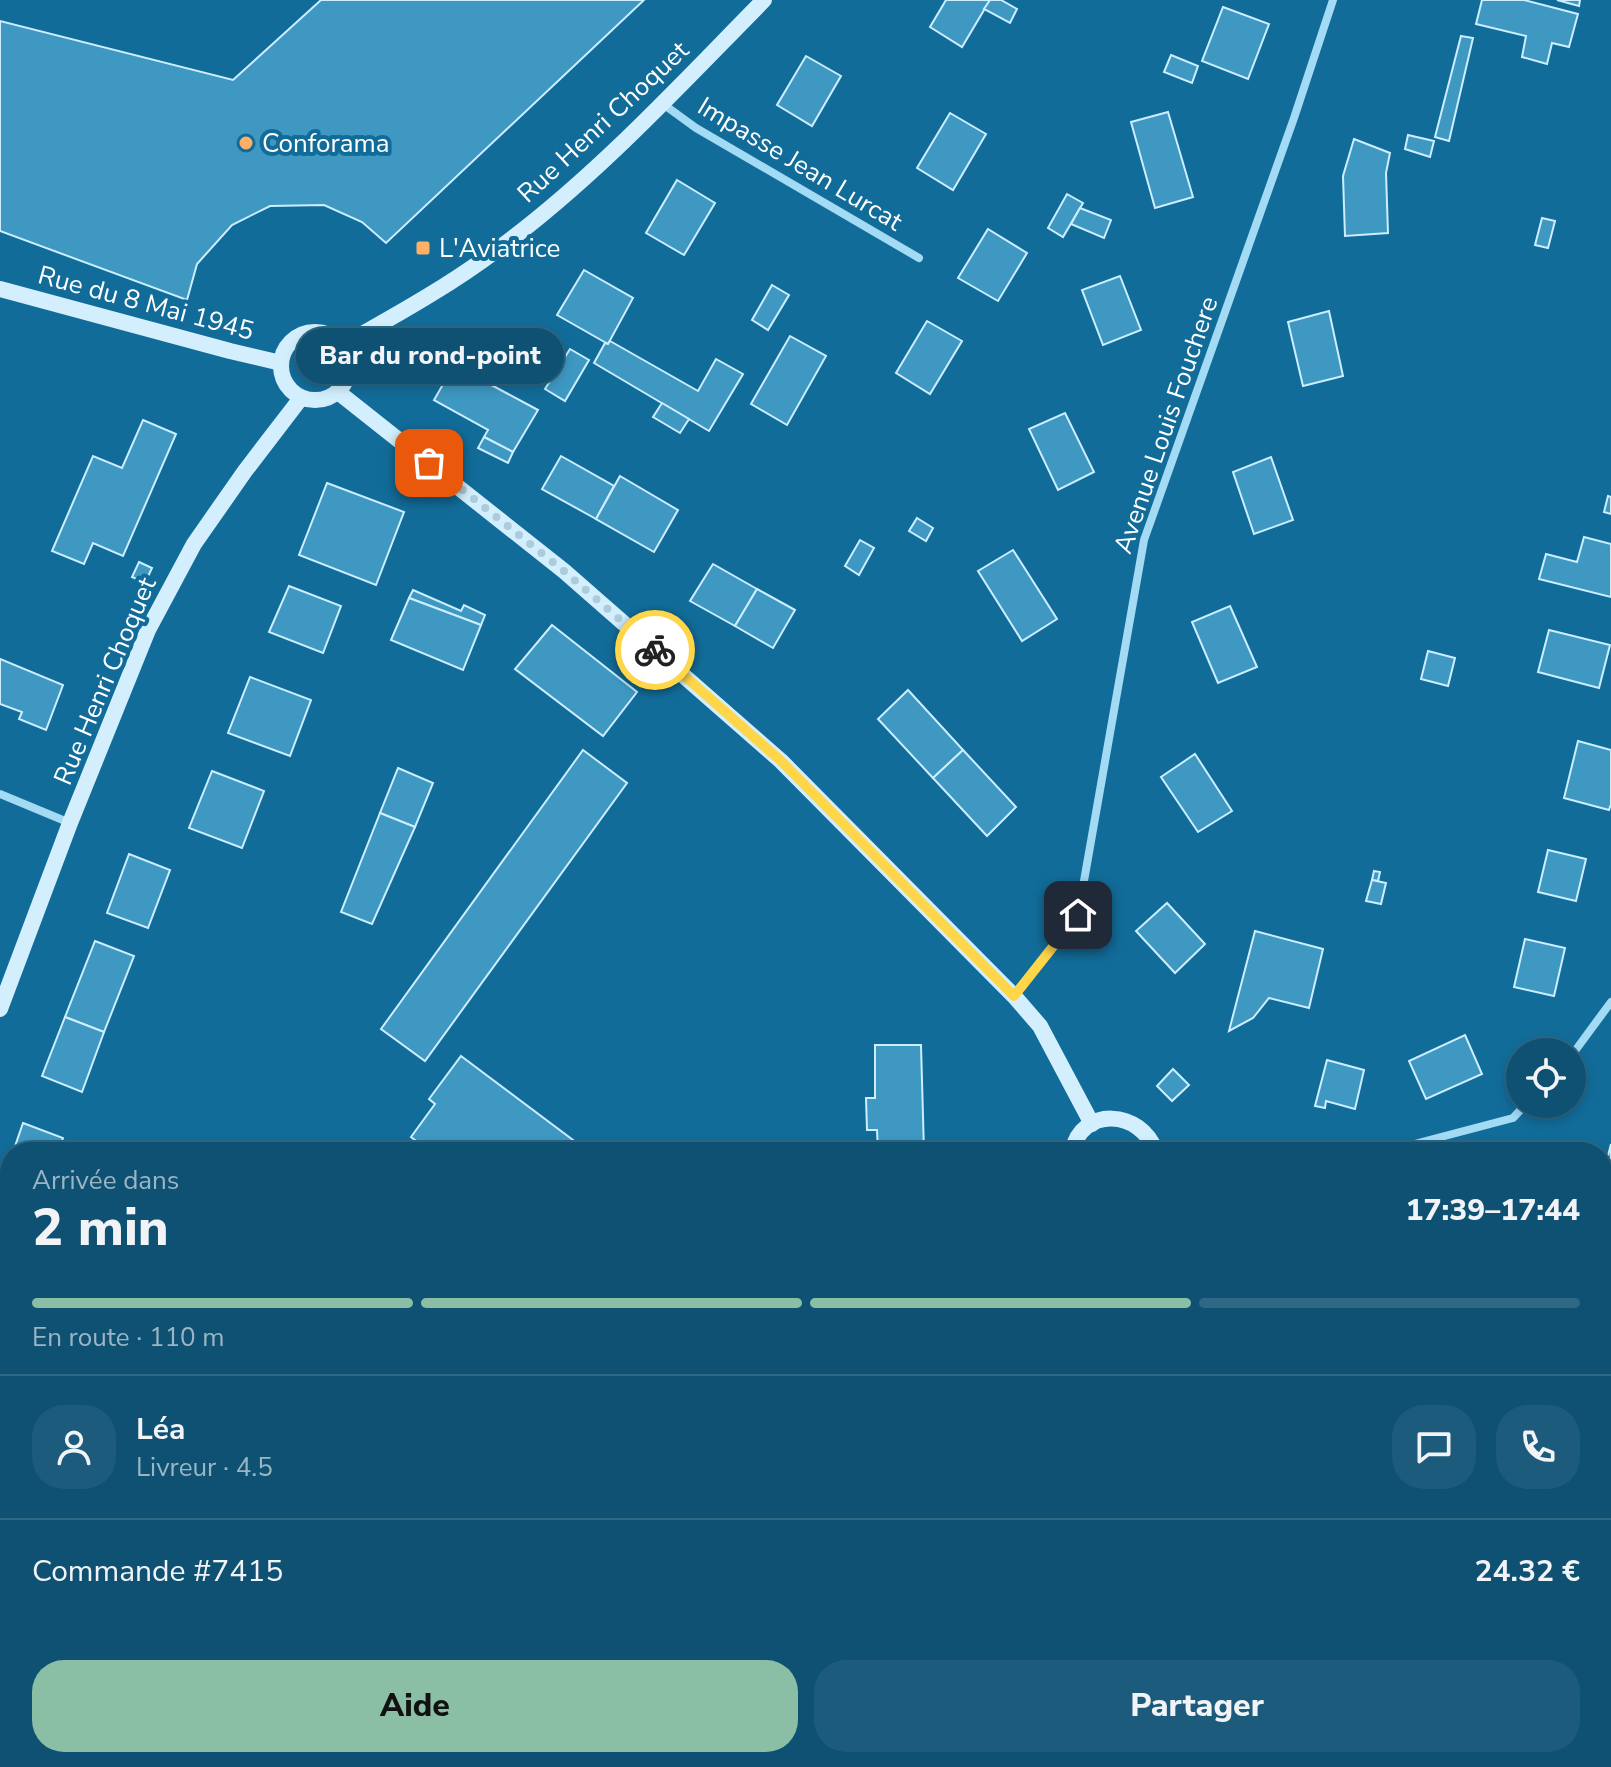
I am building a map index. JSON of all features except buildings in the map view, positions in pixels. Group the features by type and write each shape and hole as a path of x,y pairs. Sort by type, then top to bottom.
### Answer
{"street":[{"name":"Rue Henri Choquet","path":"343,345 426,299 498,249 586,178 764,0"},
{"name":"Avenue Louis Fouchere","path":"1014,996 1078,915 1144,540 1333,0"},
{"name":"Impasse Jean Lurcat","path":"662,103 696,128 919,258"},
{"name":"Rue du 8 Mai 1945","path":"0,289 281,363"},
{"path":"311,331 335,337 343,345 348,354 349,375 338,392 320,400 301,398 292,392 281,373 284,351 291,341 311,331"},
{"path":"338,392 564,571 781,761 1040,1026 1092,1124"},
{"name":"Rue Henri Choquet","path":"0,1009 70,823 148,630 194,544 301,398"},
{"path":"0,794 70,823"},
{"path":"1585,1038 1611,1002"},
{"path":"1422,1142 1513,1118"},
{"path":"1075,1142 1092,1124 1104,1119 1117,1119 1141,1128 1152,1142"}],"way so far":[{"path":"429,463 564,571 655,650"}],"place":[{"name":"Conforama","path":"246,143"},
{"name":"L'Aviatrice","path":"423,248"},
{"name":"Bar du rond-point","path":"429,463"}],"route":[{"path":"655,650 781,761 1014,996 1078,915"}]}
